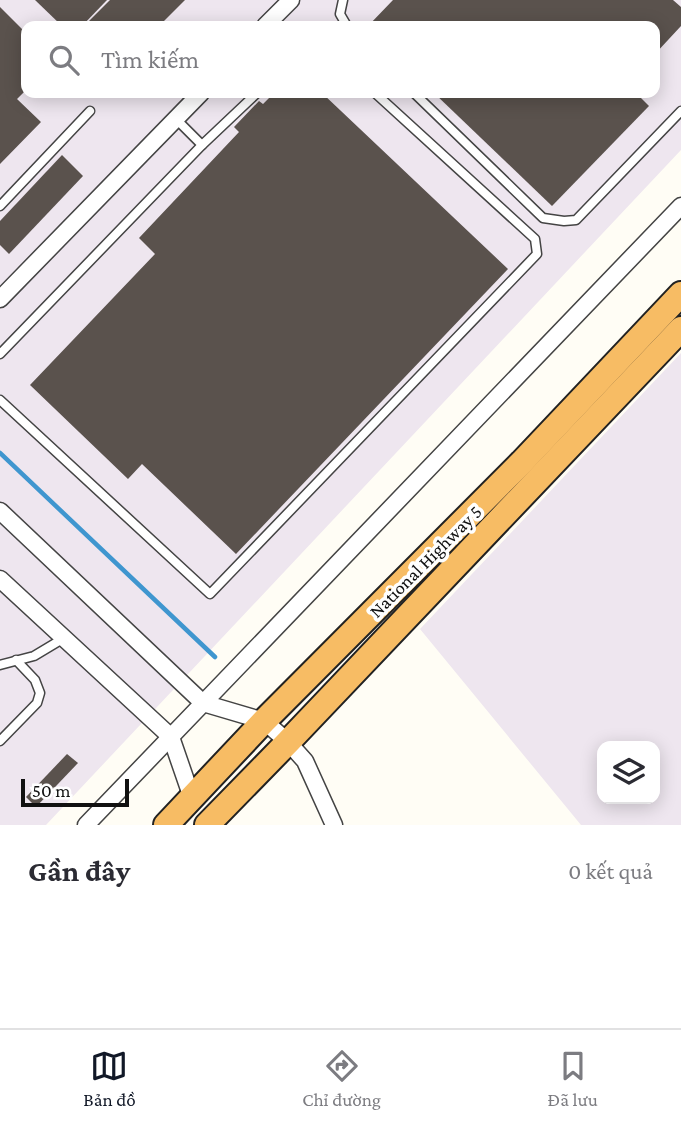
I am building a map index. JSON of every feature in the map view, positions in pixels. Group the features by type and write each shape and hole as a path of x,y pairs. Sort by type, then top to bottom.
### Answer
{"highway":[{"name":"National Highway 5","path":"166,825 264,722 522,463 681,294"},
{"name":"National Highway 5","path":"207,825 681,328"}],"street":[{"path":"270,21 291,0"},
{"path":"0,299 196,98"},
{"path":"86,825 681,206"},
{"path":"0,511 203,703 264,722 288,742 305,761 334,825"},
{"path":"0,579 170,737 192,798"}],"lane":[{"path":"342,0 340,14 344,21"},
{"path":"2,347 252,98"},
{"path":"0,400 210,594 537,254 535,239 380,98"},
{"path":"419,98 543,218 564,222 576,220 681,111"},
{"path":"0,206 90,111"},
{"path":"176,118 202,145"},
{"path":"0,666 34,656 64,638"},
{"path":"0,741 37,703 40,693 34,680 16,660"}],"shaded area":[{"path":"0,0 681,0 681,150 46,825 0,825"},
{"path":"681,353 681,825 581,825 420,629"}],"building":[{"path":"35,0 107,0 87,21 57,21"},
{"path":"110,0 185,0 164,21 89,21"},
{"path":"393,0 673,0 681,7 681,26 660,49 660,21 373,21"},
{"path":"0,7 21,28 21,95 17,99 41,122 0,164"},
{"path":"269,98 327,98 508,269 236,554 142,464 128,479 30,385 155,254 139,238 239,132 234,127 259,101 263,104"},
{"path":"439,98 641,98 649,106 552,206"},
{"path":"62,155 83,176 9,254 0,245 0,221"},
{"path":"67,754 78,763 36,807 26,797"}],"waterway":[{"path":"0,453 215,657"}]}
